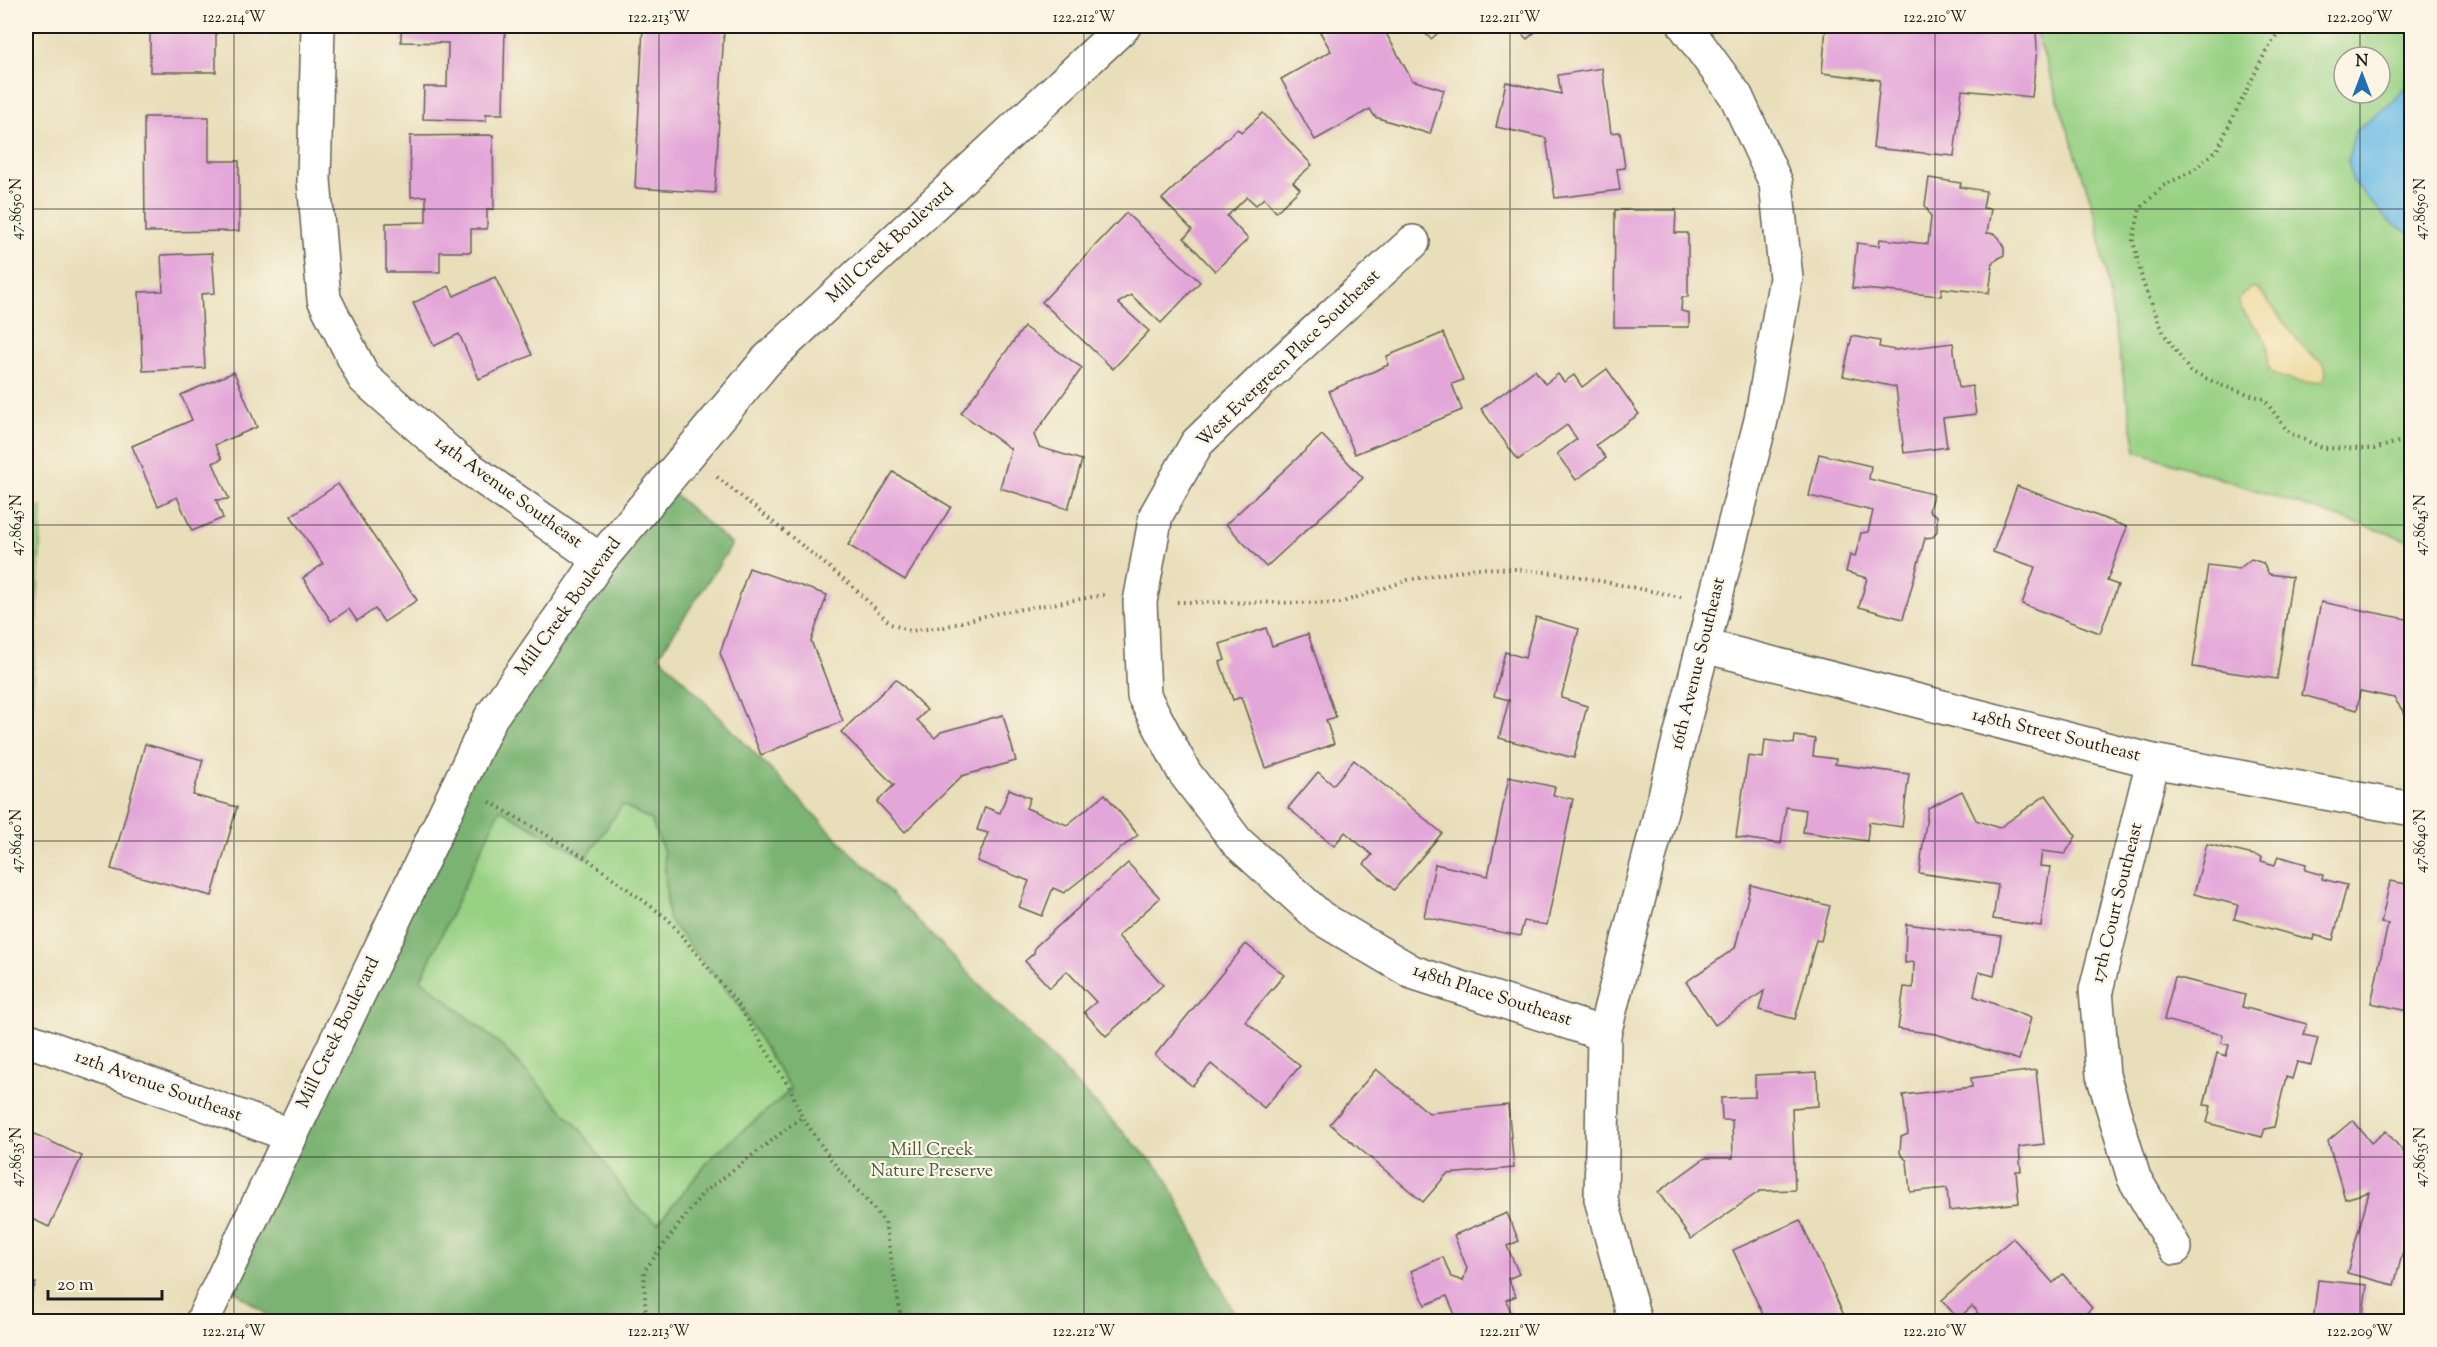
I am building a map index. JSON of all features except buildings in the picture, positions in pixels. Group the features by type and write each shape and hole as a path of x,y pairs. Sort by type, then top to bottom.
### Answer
{"street":[{"name":"14th Avenue Southeast","path":"318,26 315,180 324,299 364,378 456,459 600,560"},
{"name":"Mill Creek Boulevard","path":"202,1322 490,717 600,560 766,361 1124,26"},
{"name":"16th Avenue Southeast","path":"1635,1322 1601,1199 1605,1034 1761,420 1786,278 1776,183 1736,96 1685,26"},
{"name":"West Evergreen Place Southeast","path":"1156,515 1197,443 1263,379 1413,242"},
{"name":"148th Place Southeast","path":"1156,515 1140,602 1144,696 1184,772 1237,842 1321,918 1412,972 1605,1034"},
{"name":"148th Street Southeast","path":"1704,646 2153,761 2412,810"},
{"name":"17th Court Southeast","path":"2153,761 2096,990 2103,1075 2134,1178 2175,1248"},
{"name":"12th Avenue Southeast","path":"26,1039 290,1135"}],"path":[{"path":"2283,26 2266,51 2217,150 2192,171 2163,186 2140,209 2133,240 2143,283 2164,334 2190,371 2223,386 2264,399 2289,433 2323,448 2374,449 2412,438"},
{"path":"458,784 586,858 668,919 737,1004 791,1090 802,1117 832,1161 885,1222 902,1322"},
{"path":"646,1322 644,1271 702,1194 802,1117"}],"green space":[{"path":"2041,26 2411,26 2411,541 2136,451 2096,217 2036,31"},
{"name":"Mill Creek Nature Preserve","path":"664,485 732,545 659,655 1164,1174 1238,1321 277,1322 221,1281 491,717","holes":["622,805 651,820 664,852 668,919 737,1003 791,1090 713,1156 658,1223 633,1204 581,1130 502,1046 421,979 500,809 586,858"]},
{"path":"42,507 26,819 26,508"},
{"path":"622,804 651,820 664,852 668,919 737,1003 791,1090 713,1156 658,1223 633,1204 581,1130 502,1046 421,979 500,808 586,858"}],"sand":[{"path":"2250,288 2257,288 2297,339 2324,364 2326,373 2322,382 2292,380 2271,371 2268,366 2267,343 2238,301 2241,295"}],"water":[{"path":"2411,73 2411,235 2386,219 2352,180 2348,160 2355,131 2389,105 2392,105 2408,83"}]}
